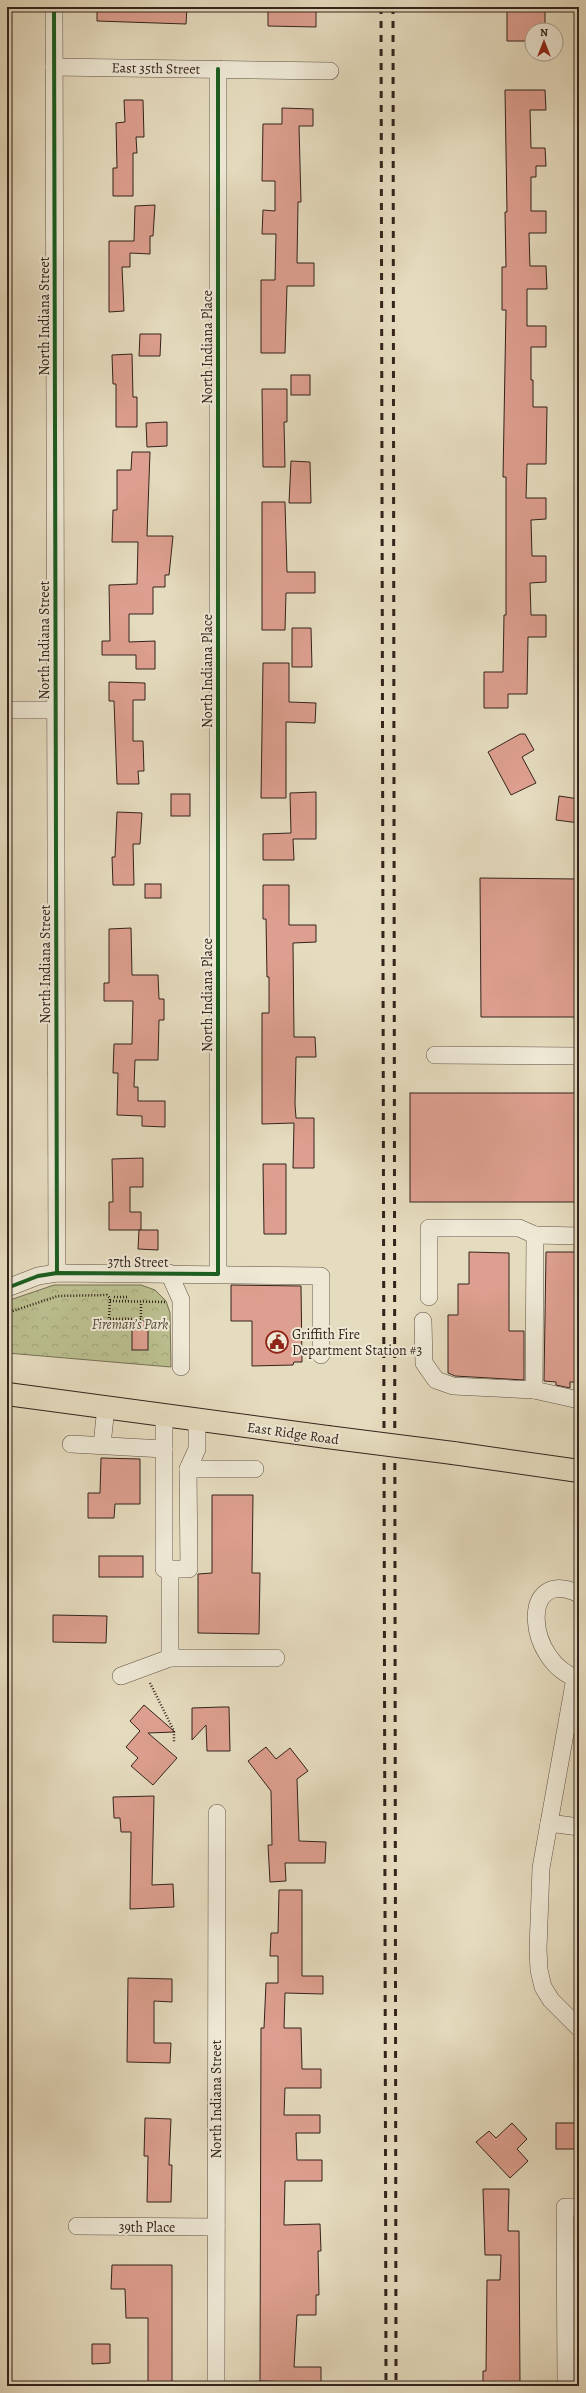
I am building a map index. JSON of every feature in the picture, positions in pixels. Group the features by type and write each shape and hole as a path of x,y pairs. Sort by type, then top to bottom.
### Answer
{"main road":[{"name":"East Ridge Road","path":"7,1394 579,1471"}],"street":[{"name":"North Indiana Street","path":"54,7 57,1273"},
{"name":"East 35th Street","path":"54,67 330,70"},
{"name":"North Indiana Place","path":"218,69 218,1274"},
{"path":"7,710 55,710"},
{"path":"435,1055 579,1056"},
{"path":"429,1297 429,1228 520,1228 535,1235 579,1236"},
{"path":"534,1390 535,1235"},
{"name":"37th Street","path":"7,1288 38,1276 57,1273 169,1273 321,1276 321,1356"},
{"path":"169,1273 181,1303 181,1367"},
{"path":"423,1321 424,1363 440,1383 453,1386 534,1390 579,1400"},
{"path":"102,1445 106,1407"},
{"path":"164,1415 164,1569 189,1569 188,1469 197,1449 197,1420"},
{"path":"71,1444 164,1449"},
{"path":"188,1469 255,1469"},
{"path":"170,1569 170,1658"},
{"path":"577,2023 551,2000 543,1986 539,1970 542,1868 549,1823 577,1679 559,1668 550,1659 543,1648 536,1626 536,1613 542,1597 555,1588 567,1588 579,1594"},
{"path":"121,1676 170,1658 276,1658"},
{"name":"North Indiana Street","path":"216,2386 217,1813"},
{"path":"549,1823 579,1827"},
{"path":"566,2386 572,2207"},
{"name":"39th Place","path":"77,2226 216,2227"}],"path":[{"path":"7,1313 58,1296 107,1296 110,1301 109,1319 141,1319 141,1302"},
{"path":"114,1297 128,1297"},
{"path":"121,1297 121,1302"},
{"path":"110,1301 181,1303"},
{"path":"143,1668 174,1731 174,1742"}],"green space":[{"name":"Fireman’s Park","path":"54,1285 141,1285 155,1290 166,1301 170,1313 171,1367 7,1353 7,1301"}],"building":[{"path":"97,7 187,7 186,24 97,21"},
{"path":"268,7 316,7 316,27 268,26"},
{"path":"507,8 545,9 545,22 524,22 524,41 507,41"},
{"path":"505,90 545,90 546,110 530,110 531,148 545,148 546,166 536,166 536,177 531,177 531,211 546,211 546,233 529,233 530,266 546,266 547,289 527,289 527,326 546,326 546,347 531,347 531,380 533,380 533,407 547,407 546,464 527,464 526,498 546,498 546,519 531,520 532,556 546,556 546,582 530,583 531,615 546,615 546,637 528,637 527,694 508,694 508,708 484,708 484,672 503,672 504,615 506,615 506,477 503,477 506,310 502,310 502,267 506,267 505,212 507,212"},
{"path":"124,100 143,100 144,137 136,137 137,153 133,153 133,196 113,196 113,168 117,168 116,123 125,122"},
{"path":"282,108 313,109 313,126 299,126 301,202 298,202 297,263 314,263 314,286 287,286 285,353 261,353 261,280 275,280 276,234 262,234 263,210 275,211 275,181 262,181 263,124 282,124"},
{"path":"155,205 153,236 150,236 150,254 130,253 130,267 122,267 124,311 109,312 109,241 134,241 135,206"},
{"path":"140,334 161,334 160,356 139,356"},
{"path":"132,354 133,397 137,397 137,427 116,427 116,384 113,384 112,355"},
{"path":"291,375 310,375 310,395 291,395"},
{"path":"262,389 287,389 287,422 284,422 285,467 263,467"},
{"path":"167,422 167,446 147,447 146,423"},
{"path":"132,452 150,452 147,536 173,536 169,575 165,575 165,587 153,587 153,614 129,614 129,642 155,641 155,669 136,669 136,655 102,655 102,641 110,641 109,585 137,584 138,542 112,542 113,510 117,510 117,470 131,470"},
{"path":"291,461 310,462 311,503 289,503"},
{"path":"262,502 285,502 287,572 315,572 315,593 286,593 285,630 262,630"},
{"path":"292,628 311,628 312,667 292,667"},
{"path":"263,663 289,663 289,702 316,703 315,723 286,722 286,798 261,798"},
{"path":"109,682 145,683 145,700 133,700 133,741 143,741 144,771 138,771 139,784 117,784 114,701 109,701"},
{"path":"520,734 525,734 534,750 522,757 536,783 511,795 488,752"},
{"path":"316,792 316,839 293,839 294,860 263,860 263,834 291,833 290,793"},
{"path":"171,794 190,794 190,816 171,816"},
{"path":"559,796 579,799 579,823 556,820"},
{"path":"117,812 142,813 140,844 133,844 134,885 113,885 112,857 115,857"},
{"path":"480,878 579,879 579,1017 481,1017"},
{"path":"145,884 161,884 161,898 145,898"},
{"path":"263,885 289,885 289,925 316,925 316,942 293,943 294,1037 315,1037 316,1057 296,1057 296,1118 314,1118 314,1168 293,1168 294,1123 262,1124 262,1013 269,1013 269,977 267,977 266,919 263,919"},
{"path":"131,928 132,975 158,975 159,999 164,999 164,1020 159,1020 158,1060 135,1060 134,1087 138,1087 138,1101 165,1101 165,1127 142,1126 142,1116 117,1115 118,1073 113,1073 114,1044 132,1044 133,1001 104,1001 104,983 109,983 109,929"},
{"path":"410,1093 579,1093 579,1202 410,1202"},
{"path":"143,1158 143,1187 130,1187 130,1212 141,1212 141,1230 109,1230 109,1202 113,1202 112,1159"},
{"path":"263,1164 286,1164 286,1234 264,1234"},
{"path":"139,1230 158,1230 158,1250 138,1249"},
{"path":"469,1252 509,1253 509,1331 524,1331 524,1380 455,1376 448,1373 448,1315 458,1315 458,1284 469,1284"},
{"path":"546,1252 579,1252 579,1382 570,1382 570,1388 556,1385 556,1382 544,1381"},
{"name":"Griffith Fire Department Station #3","path":"231,1285 301,1286 302,1362 294,1362 293,1365 252,1366 252,1321 231,1321"},
{"path":"132,1321 148,1321 148,1350 132,1350"},
{"path":"101,1458 140,1459 140,1504 115,1504 114,1518 88,1518 88,1493 100,1493"},
{"path":"212,1495 253,1495 252,1573 260,1573 259,1634 198,1633 198,1574 212,1573"},
{"path":"99,1556 143,1556 143,1577 99,1577"},
{"path":"53,1615 107,1616 106,1643 53,1642"},
{"path":"144,1705 175,1732 148,1733 177,1758 153,1785 131,1766 138,1758 126,1747 140,1731 130,1721"},
{"path":"229,1707 230,1751 207,1751 206,1725 192,1740 192,1708"},
{"path":"266,1747 276,1759 290,1748 308,1771 297,1779 299,1841 326,1842 325,1863 285,1863 286,1881 270,1882 268,1845 272,1845 271,1791 248,1761"},
{"path":"154,1796 152,1885 173,1884 174,1907 130,1909 131,1832 121,1832 120,1818 114,1818 113,1797"},
{"path":"279,1890 302,1890 302,1976 323,1976 323,1994 285,1993 284,2028 301,2028 302,2069 321,2069 321,2088 285,2088 284,2115 320,2115 320,2133 296,2133 297,2160 322,2160 322,2181 285,2181 284,2225 320,2224 321,2251 318,2251 319,2295 316,2295 316,2315 297,2315 294,2367 321,2367 321,2386 299,2386 299,2382 260,2381 261,2028 264,2028 266,1983 278,1983 278,1956 270,1956 271,1933 278,1933"},
{"path":"128,1978 172,1979 172,2002 154,2001 154,2043 171,2043 170,2063 127,2062"},
{"path":"145,2118 171,2119 169,2165 172,2165 171,2202 147,2202 148,2156 144,2156"},
{"path":"512,2123 527,2139 517,2149 528,2161 510,2178 476,2142 489,2131 496,2138"},
{"path":"556,2123 579,2123 579,2149 556,2149"},
{"path":"483,2189 509,2189 508,2231 519,2231 520,2386 483,2386 483,2371 486,2371 487,2280 500,2280 501,2255 485,2255"},
{"path":"112,2265 172,2265 172,2386 148,2386 148,2318 126,2318 125,2289 111,2289"},
{"path":"92,2344 110,2344 110,2363 92,2364"}],"railway":[{"path":"381,7 386,2386"},
{"path":"393,7 396,2386"}],"cycle path":[{"path":"54,7 57,1273"},
{"path":"7,1288 38,1276 57,1273 218,1274 218,69"}],"place":[{"name":"Griffith Fire Department Station #3","path":"277,1342"}]}
